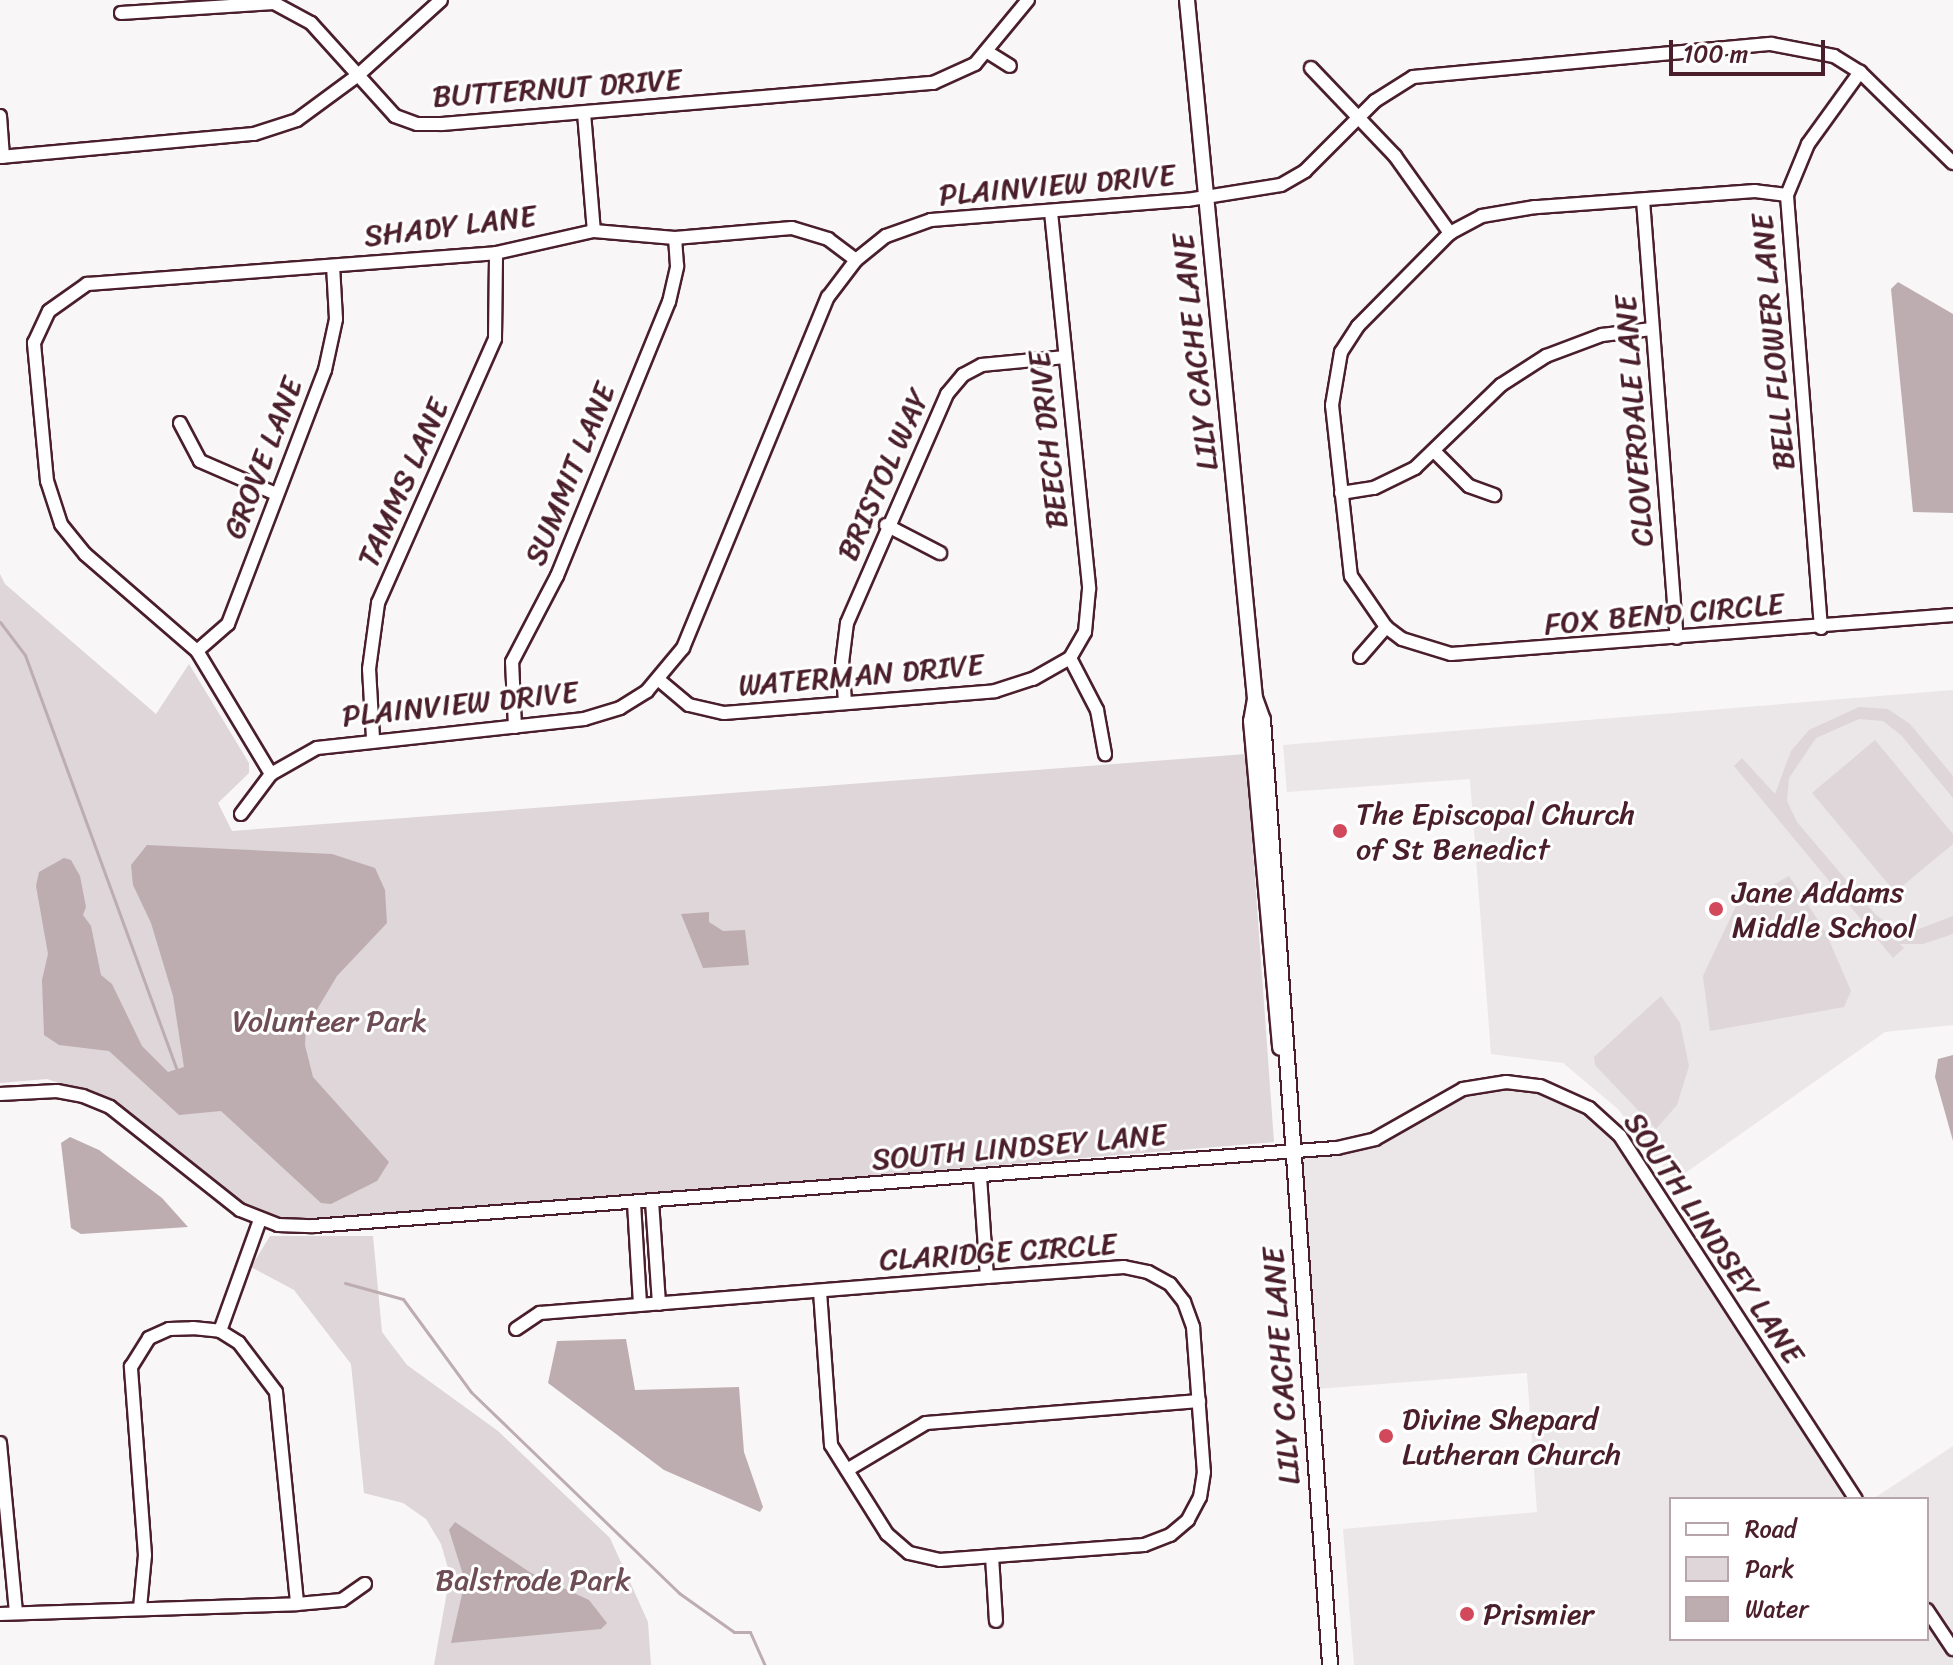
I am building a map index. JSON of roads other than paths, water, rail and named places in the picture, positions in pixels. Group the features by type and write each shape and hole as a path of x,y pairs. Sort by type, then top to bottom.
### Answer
{"street":[{"path":"0,116 2,157 254,134 297,120 357,76 441,0"},
{"name":"BUTTERNUT DRIVE","path":"121,13 274,3 311,23 395,116 417,124 933,83 975,64 1028,0"},
{"name":"LILY CACHE LANE","path":"1187,0 1255,698 1252,730 1276,1030 1284,1064 1330,1665"},
{"name":"PLAINVIEW DRIVE","path":"241,814 271,774 317,748 373,738 584,719 620,708 659,680 683,648 828,297 856,260 886,236 931,220 1206,198 1281,185 1305,171 1392,89 1439,72 1771,44 1834,56 1860,72 1953,163"},
{"path":"986,51 1010,66"},
{"path":"1311,68 1395,156 1450,233"},
{"name":"BELL FLOWER LANE","path":"1821,628 1787,195 1808,144 1860,72"},
{"path":"584,113 594,231"},
{"name":"FOX BEND CIRCLE","path":"1787,195 1755,191 1508,210 1450,233 1358,326 1341,352 1332,397 1351,576 1386,627 1424,648 1463,655 1953,615"},
{"name":"CLOVERDALE LANE","path":"1643,200 1677,638"},
{"name":"BEECH DRIVE","path":"1051,212 1089,589 1085,632 1070,658"},
{"name":"SHADY LANE","path":"197,651 85,554 61,524 47,481 34,343 49,311 87,284 496,253 594,231 675,238 792,228 828,239 856,260"},
{"name":"SUMMIT LANE","path":"515,727 512,662 557,576 669,302 677,266 675,238"},
{"name":"TAMMS LANE","path":"373,738 369,669 378,603 495,339 496,253"},
{"name":"GROVE LANE","path":"197,651 228,624 325,370 336,319 333,266"},
{"path":"1341,493 1391,482 1435,452 1501,385 1546,356 1602,335 1652,329"},
{"path":"1328,344 1341,352"},
{"name":"BRISTOL WAY","path":"845,702 842,663 847,623 886,525 947,394 963,375 982,365 1065,357"},
{"path":"180,423 200,461 276,494"},
{"path":"1435,452 1469,486 1494,495"},
{"path":"886,525 940,553"},
{"path":"1360,657 1386,627"},
{"path":"197,651 271,774"},
{"path":"1070,658 1097,710 1105,754"},
{"name":"WATERMAN DRIVE","path":"659,680 689,705 711,712 995,691 1033,679 1070,658"},
{"name":"SOUTH LINDSEY LANE","path":"0,1094 57,1091 110,1107 240,1210 260,1220 313,1226 1290,1151 1375,1139 1444,1098 1487,1083 1540,1086 1582,1104 1603,1119 1633,1154 1855,1497"},
{"path":"980,1177 987,1277"},
{"path":"652,1201 659,1304"},
{"path":"634,1203 640,1305"},
{"path":"220,1331 260,1220"},
{"name":"CLARIDGE CIRCLE","path":"516,1329 540,1313 1124,1267 1170,1284 1184,1302 1193,1327 1204,1472 1200,1497 1188,1520 1170,1535 1144,1545 940,1560 909,1553 887,1534 831,1445 820,1291"},
{"path":"140,1608 145,1555 130,1375 134,1358 149,1338 169,1329 220,1331 247,1350 280,1402 297,1604"},
{"path":"847,1470 926,1423 1199,1401"},
{"path":"0,1443 16,1612"},
{"path":"992,1556 996,1621"},
{"path":"0,1614 140,1608 191,1611 297,1604 342,1600 365,1584"},
{"path":"1929,1613 1953,1649"}],"water":[{"path":"1898,282 1953,314 1953,513 1913,512 1891,289"},
{"path":"147,845 332,854 375,868 385,890 387,923 337,976 306,1028 305,1045 313,1077 389,1162 377,1181 331,1204 321,1203 221,1111 179,1115 109,1051 59,1045 44,1035 42,980 48,954 36,886 39,872 64,858 71,860 80,876 86,907 83,915 91,926 101,975 112,984 142,1046 168,1072 184,1067 173,996 151,923 133,885 131,865"},
{"path":"709,912 709,922 723,931 745,930 749,965 703,968 681,914"},
{"path":"1953,1055 1953,1141 1935,1077 1938,1059"},
{"path":"70,1137 99,1150 162,1198 188,1227 81,1234 71,1228 61,1143"},
{"path":"626,1339 635,1390 739,1387 744,1452 763,1507 760,1512 664,1470 548,1383 557,1341"},
{"path":"455,1522 531,1573 589,1600 607,1623 601,1629 451,1643 465,1581 449,1530"}],"waterway":[{"path":"0,622 25,655 177,1071"},
{"path":"345,1283 403,1299 471,1392 679,1593 734,1632 750,1632 765,1665"}],"place":[{"name":"The Episcopal Church of St Benedict","path":"1340,831"},
{"name":"Jane Addams Middle School","path":"1716,909"},
{"name":"Divine Shepard Lutheran Church","path":"1386,1436"},
{"name":"Prismier","path":"1467,1614"}],"park label":[{"name":"Volunteer Park","path":"330,1021"},
{"name":"Balstrode Park","path":"533,1580"}]}
